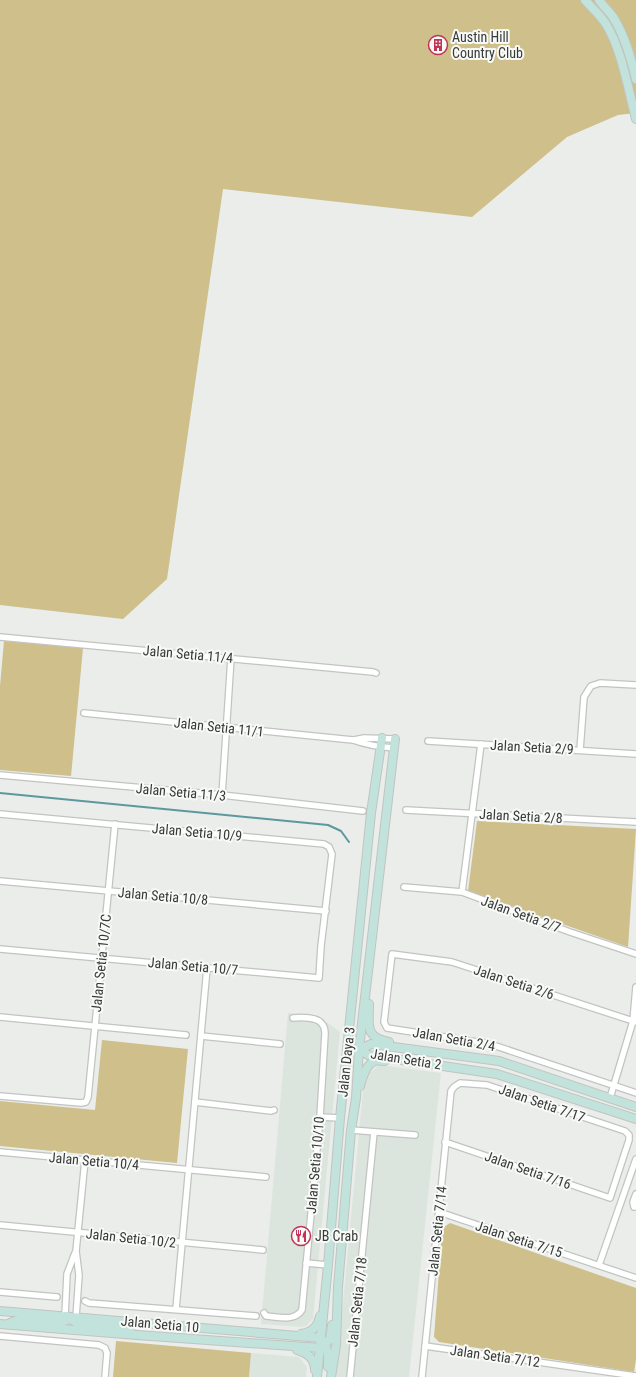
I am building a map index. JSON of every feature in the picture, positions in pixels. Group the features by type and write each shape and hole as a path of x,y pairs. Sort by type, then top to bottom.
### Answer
{"street":[{"path":"585,0 605,23 613,40 625,74 636,119"},
{"path":"599,0 612,16 621,33 631,57 636,79"},
{"name":"Jalan Setia 11/4","path":"0,637 376,673"},
{"path":"222,795 231,658"},
{"path":"580,750 584,697 591,686 600,683 636,685"},
{"name":"Jalan Setia 11/1","path":"84,713 354,740 380,747 395,744"},
{"name":"Jalan Setia 11/1","path":"354,740 364,738 382,738 395,744"},
{"name":"Jalan Daya 3","path":"316,1377 322,1343 340,1118 371,813 382,738"},
{"name":"Jalan Setia 2/9","path":"428,741 636,754"},
{"name":"Jalan Daya 3","path":"331,1377 336,1345 338,1287 351,1130 356,1098 359,1049 395,744"},
{"path":"462,892 481,744"},
{"name":"Jalan Setia 11/3","path":"0,775 222,795 363,811"},
{"name":"Jalan Setia 2/8","path":"406,810 636,822"},
{"name":"Jalan Setia 10/9","path":"0,814 324,844 329,847 332,854 326,911"},
{"name":"Jalan Setia 10/7C","path":"0,1096 81,1103 86,1102 88,1097 115,824"},
{"name":"Jalan Setia 10/8","path":"0,881 326,911"},
{"name":"Jalan Setia 2/7","path":"404,887 462,892 570,932 636,954"},
{"name":"Jalan Setia 10/7","path":"0,949 319,978 321,946 326,911"},
{"name":"Jalan Setia 2/6","path":"392,954 452,962 635,1022"},
{"name":"Jalan Setia 2/4","path":"392,954 384,1022 388,1028 490,1044 636,1093"},
{"path":"320,1117 340,1118 344,1111 348,1065 351,1056 359,1049 354,1034 358,978 356,964"},
{"path":"370,965 369,1030 372,1035 378,1040 437,1052"},
{"path":"176,1309 207,968"},
{"path":"610,1098 613,1085 635,1022 636,987"},
{"path":"0,1017 186,1035"},
{"name":"Jalan Setia 10/10","path":"264,1313 266,1316 292,1318 298,1316 302,1310 320,1117 325,1034 323,1025 319,1020 299,1017 293,1018"},
{"path":"201,1036 280,1044"},
{"name":"Jalan Setia 2","path":"359,1049 371,1044 499,1061 636,1107"},
{"name":"Jalan Setia 2","path":"359,1049 368,1055 497,1074 636,1119"},
{"path":"356,1098 362,1077 368,1066 375,1061 436,1064"},
{"name":"Jalan Setia 7/17","path":"454,1087 460,1084 487,1085 625,1131 629,1135 629,1140 610,1198"},
{"name":"Jalan Setia 7/14","path":"422,1377 445,1142 451,1091 454,1087"},
{"path":"195,1102 271,1111 274,1110"},
{"path":"351,1130 415,1135"},
{"name":"Jalan Setia 7/18","path":"350,1377 374,1132"},
{"name":"Jalan Setia 7/16","path":"445,1142 610,1198"},
{"name":"Jalan Setia 10/4","path":"0,1152 266,1177"},
{"path":"599,1265 636,1159"},
{"path":"70,1317 79,1275 76,1251 85,1160"},
{"path":"635,1207 633,1202 636,1194"},
{"name":"Jalan Setia 7/15","path":"439,1212 636,1278"},
{"name":"Jalan Setia 10/2","path":"0,1225 263,1250"},
{"path":"76,1251 67,1274 70,1317 79,1324 123,1329 133,1332 137,1336"},
{"path":"306,1263 328,1265"},
{"path":"327,1377 328,1354 322,1343 330,1339 338,1287"},
{"path":"0,1292 57,1297"},
{"path":"85,1301 90,1303 256,1316"},
{"path":"287,1335 310,1332 318,1325 324,1304"},
{"name":"Jalan Setia 10","path":"0,1312 287,1335 322,1343"},
{"path":"4,1324 25,1319 60,1322 70,1317"},
{"name":"Jalan Setia 10","path":"4,1324 137,1336 286,1346 322,1343"},
{"path":"0,1336 99,1345 105,1348 107,1353 105,1377"},
{"path":"286,1346 306,1353 313,1360 316,1377"},
{"name":"Jalan Setia 7/12","path":"425,1346 636,1376"}],"shaded area":[{"path":"0,0 636,0 636,113 618,115 567,137 472,217 223,189 167,579 123,619 0,605"},
{"path":"4,641 83,648 71,776 0,770 0,686"},
{"path":"477,821 636,829 628,947 468,891"},
{"path":"288,1013 318,1016 340,1032 313,1319 306,1326 301,1327 261,1324"},
{"path":"102,1040 188,1049 177,1163 0,1146 0,1101 95,1110"},
{"path":"379,1065 441,1073 409,1377 336,1377 364,1079"},
{"path":"450,1223 636,1288 636,1359 634,1372 439,1342 434,1337 442,1232 444,1227"},
{"path":"116,1341 251,1353 249,1377 113,1377"},
{"path":"251,1353 299,1357 307,1367 306,1377 249,1377"}],"waterway":[{"path":"0,793 328,825 341,831 349,842"}],"place":[{"name":"Austin Hill Country Club","path":"438,45"},
{"name":"JB Crab","path":"301,1236"}]}
